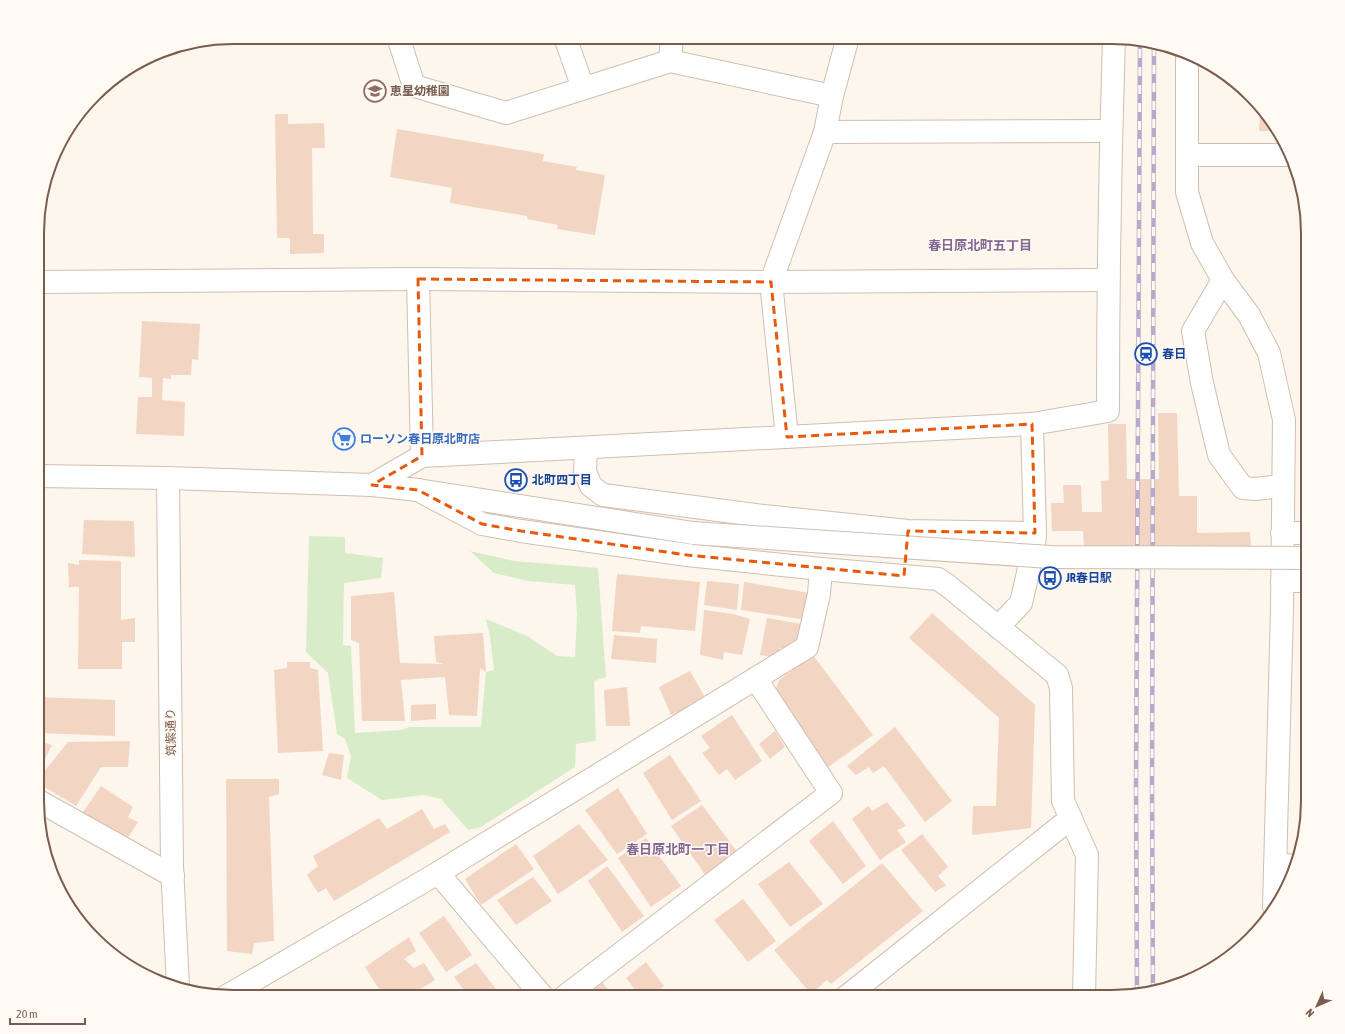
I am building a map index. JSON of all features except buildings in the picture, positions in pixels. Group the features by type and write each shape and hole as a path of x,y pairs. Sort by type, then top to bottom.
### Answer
{"street":[{"path":"400,44 414,86 506,113 670,61 832,96"},
{"path":"567,44 583,88"},
{"path":"670,61 671,44"},
{"path":"787,437 771,282 825,132 832,96 846,44"},
{"path":"372,485 422,456 1032,424 1108,411 1108,280 1114,44"},
{"path":"1187,60 1187,192 1202,243 1223,280 1249,316 1269,354 1284,420 1282,581 1285,865 1279,889"},
{"path":"825,132 1111,131"},
{"path":"1186,155 1284,156"},
{"path":"44,282 418,279 771,282 1108,280"},
{"path":"418,279 422,456"},
{"path":"1223,280 1193,331 1202,383 1219,455 1243,488 1255,489 1282,486"},
{"path":"998,627 1021,603 1034,547 1035,532 1032,424"},
{"path":"586,448 585,472 591,486 604,495 764,516 908,531 1035,532"},
{"path":"44,476 168,478 372,485 418,490 693,533 1050,557 1301,558"},
{"name":"筑紫通り","path":"168,478 173,876 178,982"},
{"path":"418,490 482,524 687,555 938,579 947,585 1057,675 1061,688 1063,800 1087,855 1084,990"},
{"path":"904,576 908,531"},
{"path":"1282,533 1301,533"},
{"path":"237,990 438,873 808,647 819,594 821,569"},
{"path":"1282,581 1301,581"},
{"path":"573,990 831,793 756,679"},
{"path":"44,803 173,876"},
{"path":"855,990 1071,818"},
{"path":"438,873 537,990"}],"highlighted area":[{"path":"418,279 771,282 787,437 1032,424 1035,533 908,531 904,576 687,555 521,531 482,524 418,490 372,485 422,456"}],"green space":[{"path":"309,536 345,537 345,553 383,558 381,578 344,583 343,645 351,646 355,733 401,730 410,727 481,727 486,672 494,670 486,619 527,636 557,656 575,657 577,615 575,585 528,581 494,573 470,551 514,561 598,568 606,677 594,681 596,741 576,744 575,767 481,827 468,830 441,799 424,795 382,800 347,778 351,756 345,739 337,734 328,673 306,652"}],"railway":[{"path":"1137,988 1136,788 1140,47"},
{"path":"1153,985 1154,49"}],"place":[{"name":"恵星幼稚園","path":"375,91"},
{"name":"春日","path":"1146,354"},
{"name":"ローソン春日原北町店","path":"344,439"},
{"name":"北町四丁目","path":"516,480"},
{"name":"JR春日駅","path":"1050,578"}],"district":[{"name":"春日原北町五丁目","path":"980,245"},
{"name":"春日原北町一丁目","path":"678,849"}]}
